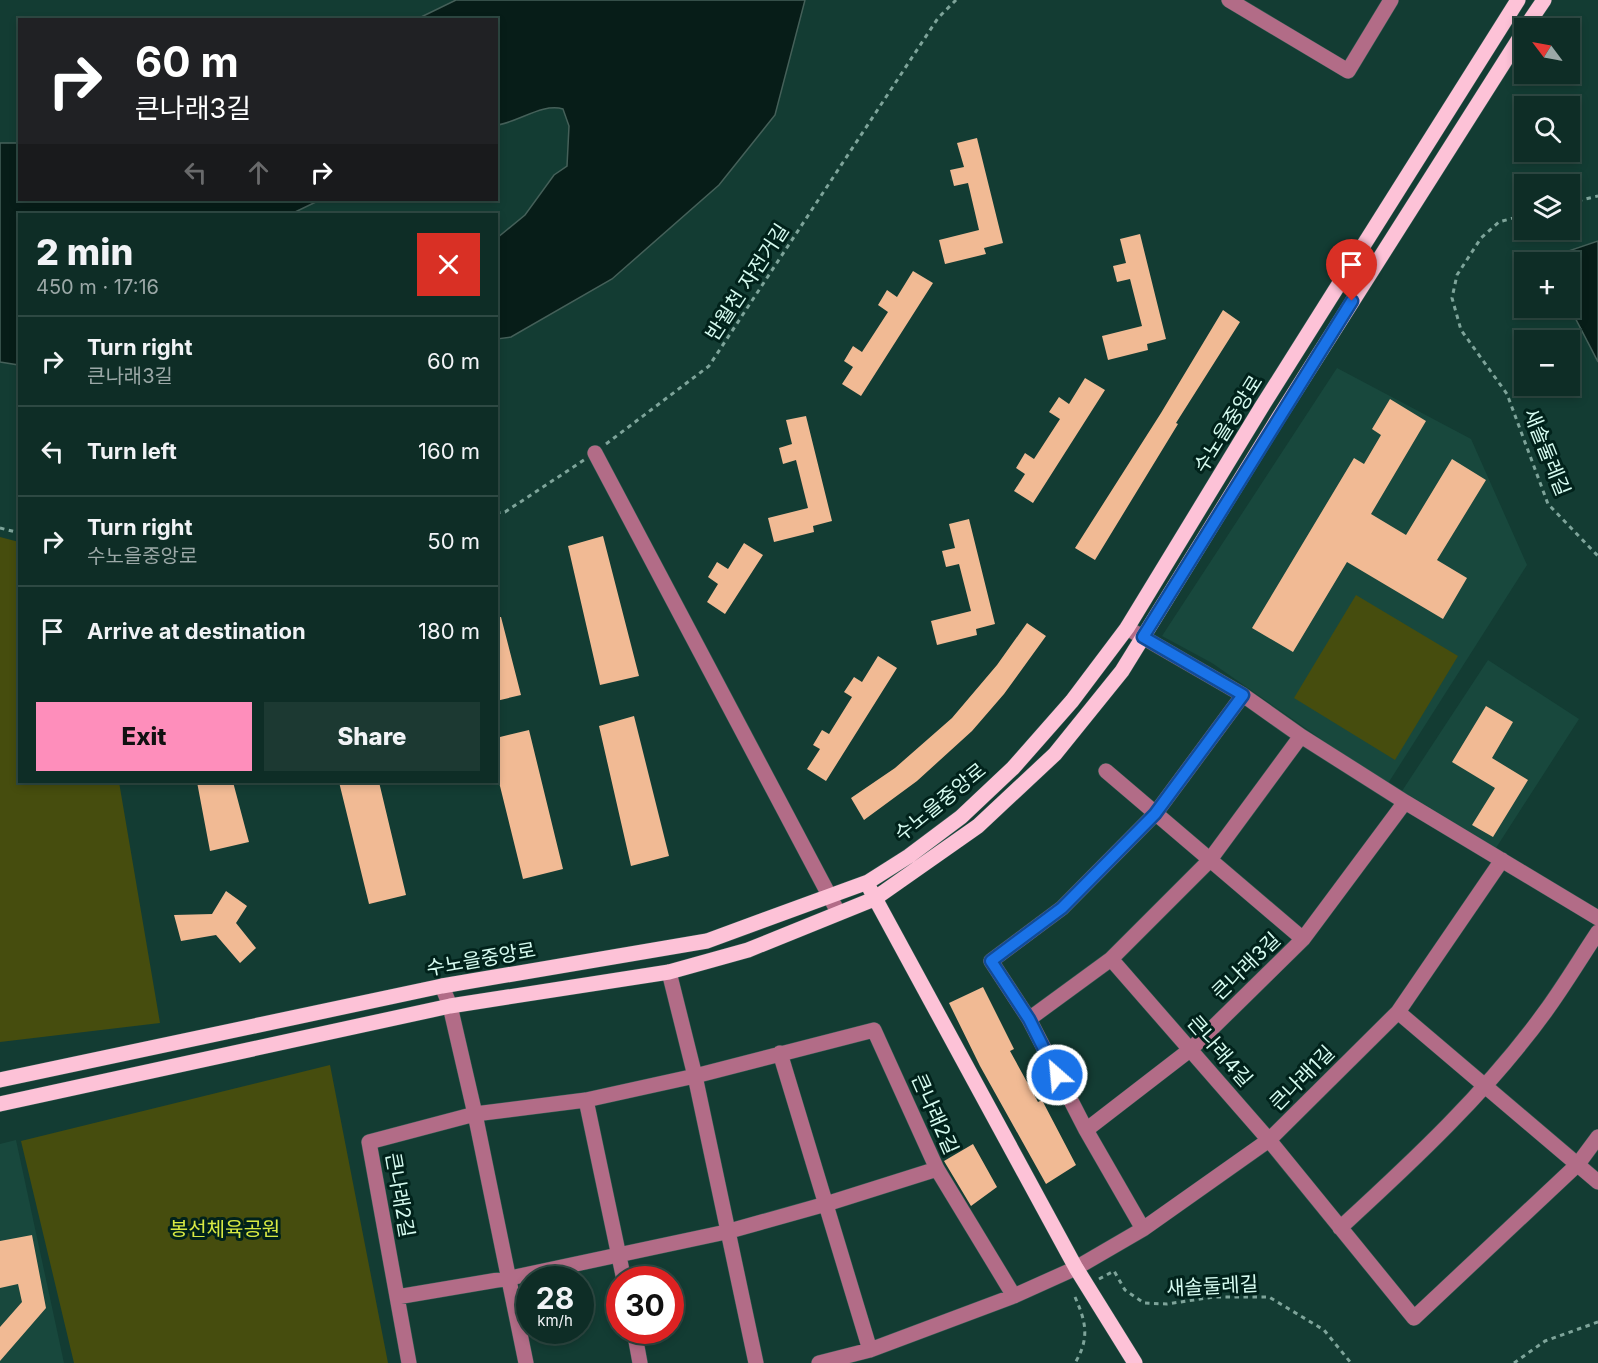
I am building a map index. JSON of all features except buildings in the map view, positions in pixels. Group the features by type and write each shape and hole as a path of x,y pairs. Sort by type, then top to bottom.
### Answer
{"main road":[{"name":"수노을중앙로","path":"0,1080 442,986 707,941 868,882 909,856 961,818 1013,768 1072,701 1127,628 1261,408 1518,0"},
{"name":"수노을중앙로","path":"1533,18 1544,0"},
{"name":"수노을중앙로","path":"0,1104 450,1006 669,972 748,950 874,899 978,826 1055,754 1122,671 1279,417 1514,47"},
{"path":"868,882 874,899 1076,1268 1135,1363"}],"street":[{"path":"1229,0 1248,5 1348,71 1391,0"},
{"path":"595,453 838,912"},
{"path":"1127,628 1243,695 1301,736 1405,802 1598,918"},
{"path":"1143,1229 1086,1130 1029,1019 991,961 1062,908 1155,814 1243,695"},
{"path":"1029,1019 1111,959 1209,861 1301,736"},
{"path":"1106,771 1303,939"},
{"name":"큰나래3길","path":"1086,1130 1191,1049 1303,939 1405,802"},
{"name":"큰나래1길","path":"1076,1268 1143,1229 1269,1140 1398,1012 1502,860"},
{"path":"1340,1228 1412,1162 1484,1087 1545,1013 1598,932"},
{"name":"큰나래4길","path":"1111,959 1269,1140 1414,1318 1578,1164 1598,1137"},
{"path":"669,972 695,1076 726,1232 756,1363"},
{"path":"442,986 450,1006 475,1114 526,1363"},
{"path":"1398,1012 1598,1182"},
{"name":"큰나래2길","path":"409,1363 369,1142 475,1114 586,1100 695,1076 874,1030 937,1169 1014,1296"},
{"path":"780,1053 870,1350"},
{"path":"586,1100 621,1266"},
{"path":"397,1297 510,1278 726,1232 937,1169"},
{"path":"819,1363 870,1350 1014,1296 1076,1268"},
{"path":"637,1344 640,1363"}],"path":[{"name":"반월천 자전거길","path":"498,513 506,512 595,453 709,366 938,18 956,0"},
{"path":"1580,200 1598,195"},
{"name":"새솔둘레길","path":"1514,218 1499,222 1481,238 1457,274 1452,298 1461,330 1507,394 1548,504 1598,556"},
{"path":"0,528 18,532"},
{"name":"새솔둘레길","path":"1086,1286 1114,1271 1125,1290 1144,1303 1167,1304 1214,1297 1269,1297 1324,1329 1350,1363"},
{"path":"1076,1363 1083,1345 1086,1322 1073,1294 1086,1286"},
{"path":"1514,1363 1545,1341 1598,1322"}],"shaded area":[{"path":"1337,368 1471,439 1527,565 1387,785 1212,663 1162,636"},
{"path":"1488,660 1579,719 1496,848 1402,791"},
{"path":"16,1140 64,1363 0,1363 0,1144"}],"green space":[{"path":"0,537 18,542 18,783 119,783 160,1023 0,1042"},
{"path":"1356,595 1458,656 1395,760 1294,698"},
{"name":"봉선체육공원","path":"330,1065 388,1363 74,1363 21,1141"}],"water":[{"path":"456,0 805,0 775,115 719,185 612,279 511,337 498,339 498,237 525,215 554,175 567,166 569,126 563,109 555,108 498,125 498,18 419,18"},
{"path":"0,143 18,143 18,201 318,201 293,213 18,213 18,365 0,362"},
{"path":"1598,241 1598,362 1575,318 1580,318 1580,252 1566,252"}],"route":[{"path":"1057,1075 1029,1019 991,961 1062,908 1155,814 1243,695 1143,637 1352,301"}]}
